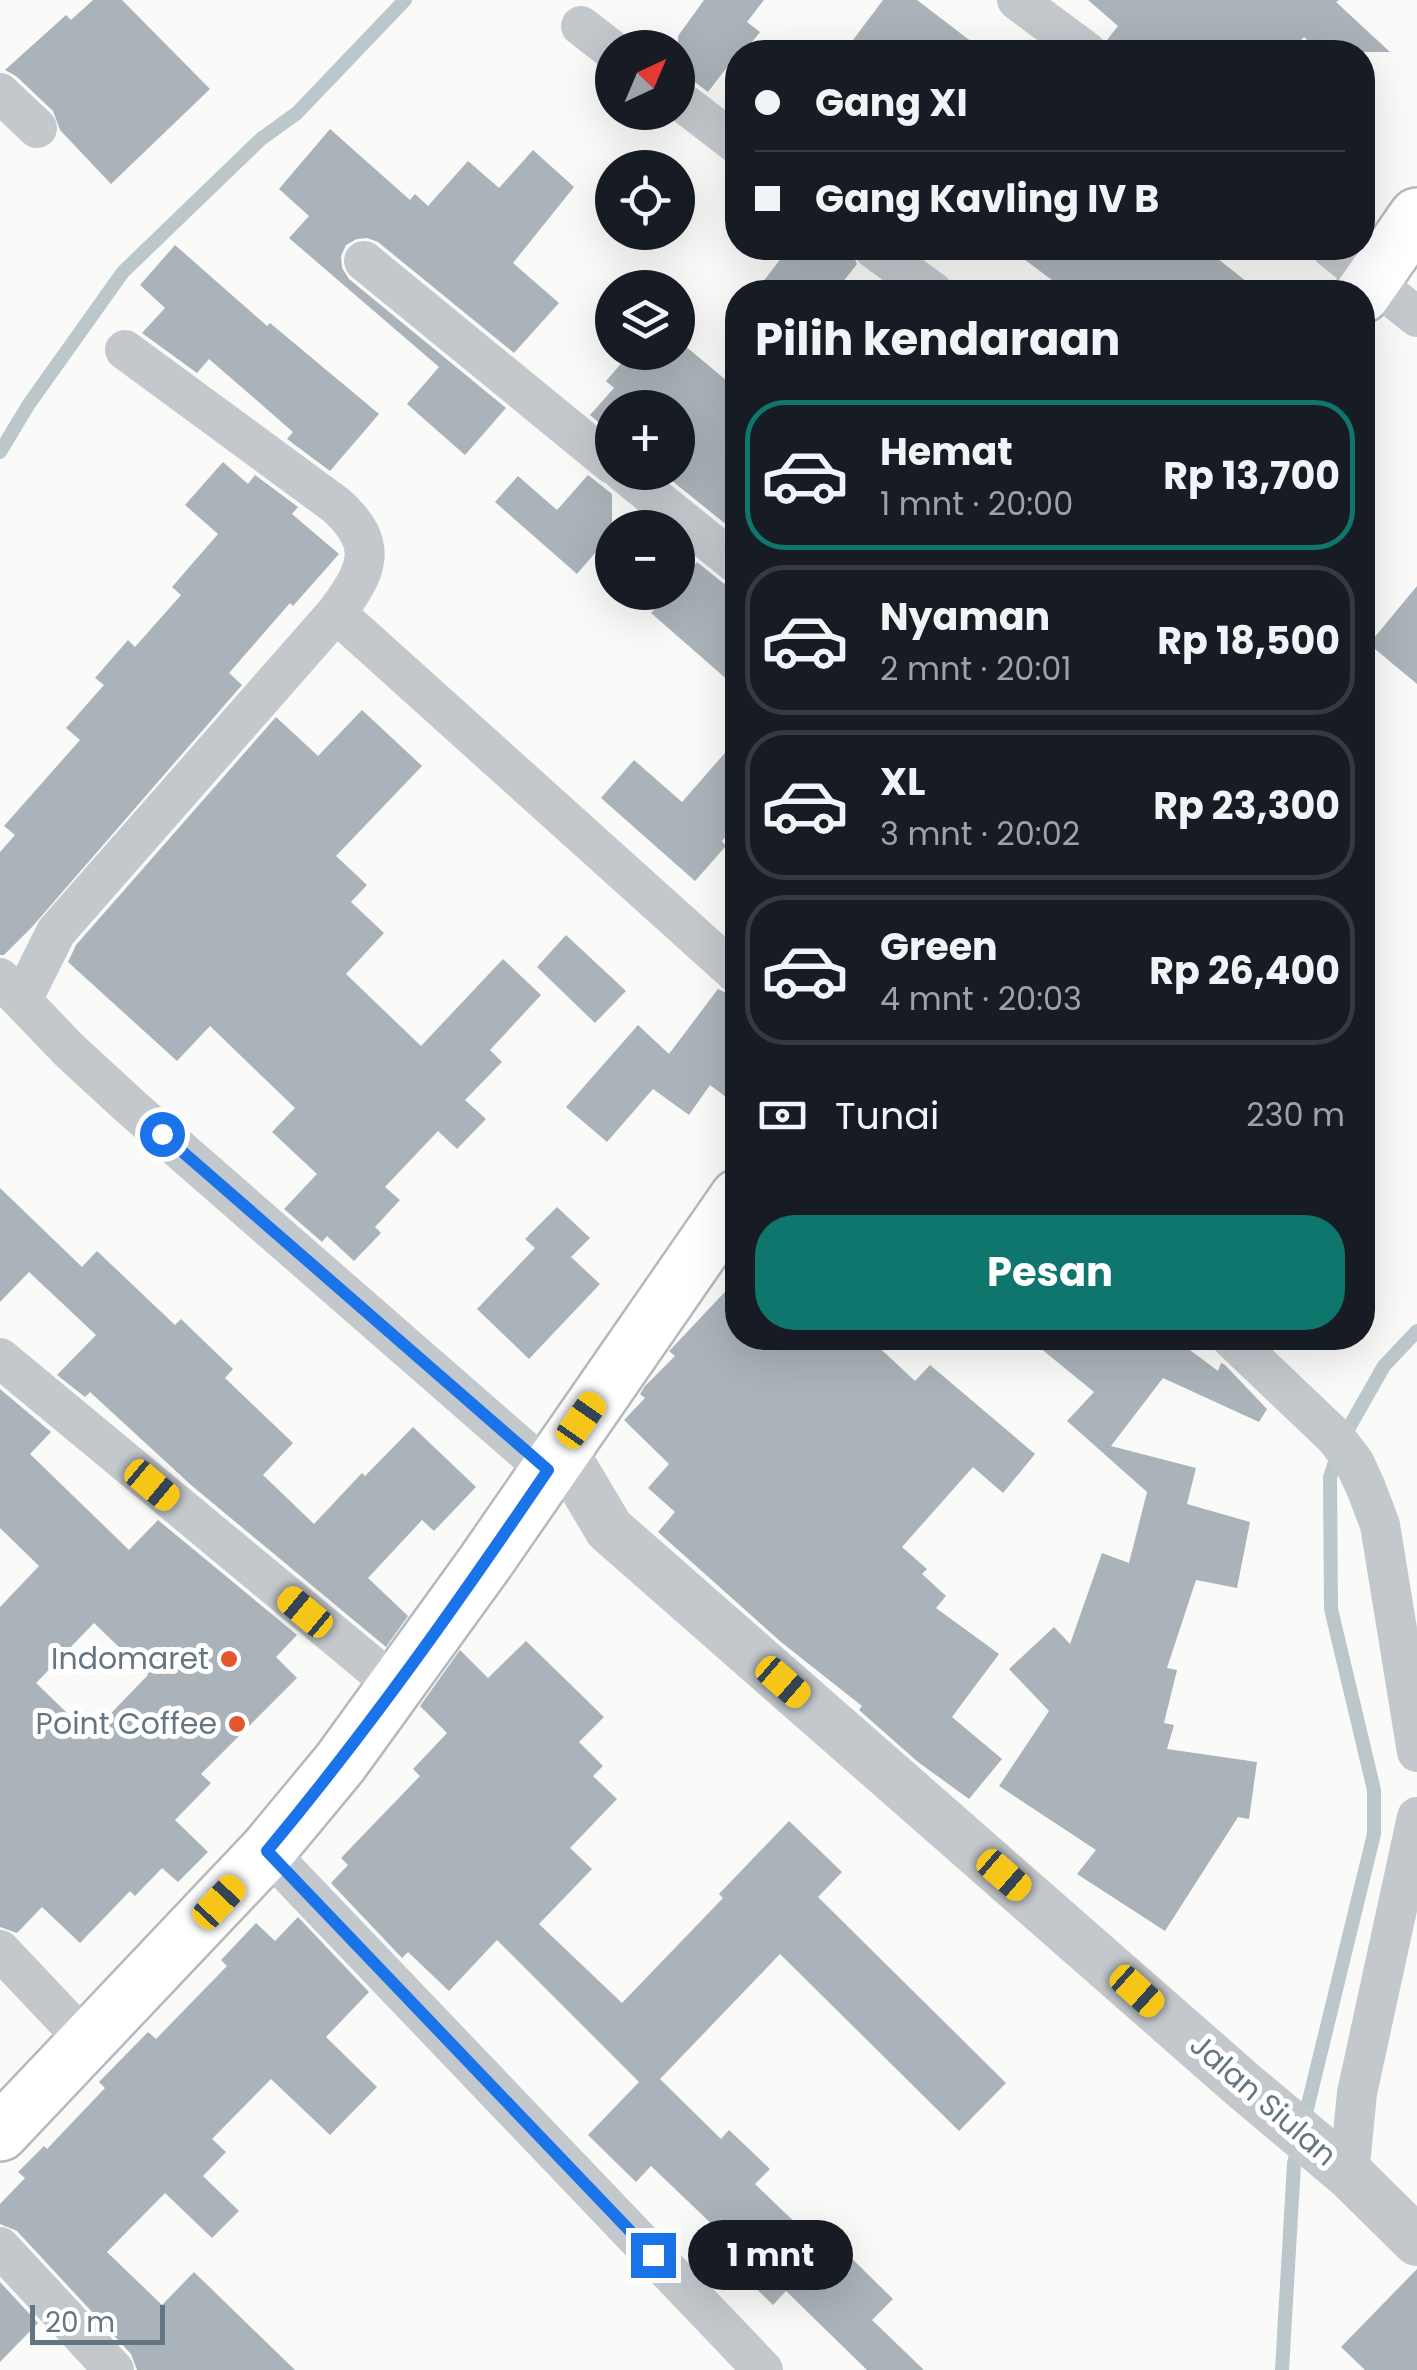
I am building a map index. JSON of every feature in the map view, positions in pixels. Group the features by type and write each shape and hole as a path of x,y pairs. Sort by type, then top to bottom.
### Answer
{"main road":[{"path":"1373,280 1417,216"},
{"path":"0,2133 267,1851 340,1764 397,1688 725,1215"}],"street":[{"path":"1017,0 1071,40"},
{"path":"0,93 37,128"},
{"path":"695,113 725,135"},
{"path":"890,260 917,280"},
{"path":"1343,260 1361,280"},
{"path":"364,261 595,450"},
{"path":"1375,292 1417,316"},
{"path":"126,350 354,522 365,542 366,565 336,613 56,932 12,988 69,1050 132,1108 547,1471"},
{"path":"646,490 725,554"},
{"path":"336,613 725,963"},
{"path":"1243,1350 1335,1437 1354,1462 1380,1524 1417,1752"},
{"path":"0,1358 397,1688"},
{"name":"Jalan Siulan","path":"547,1471 1349,2174 1417,2241"},
{"path":"1349,2174 1357,2092 1417,1818"},
{"path":"267,1851 763,2370"},
{"path":"0,1950 85,2040"},
{"path":"0,2246 114,2370"}],"building":[{"path":"93,0 122,0 210,89 111,184 60,130 53,111 5,70 66,15 71,20"},
{"path":"704,0 764,0 747,22 760,32 754,40 725,40 725,70 708,92 695,82 695,30 682,30"},
{"path":"883,0 917,0 969,40 853,40"},
{"path":"1088,0 1339,0 1336,2 1390,52 1375,52 1375,40 1107,40 1118,26"},
{"path":"330,129 410,200 415,194 428,206 468,161 499,188 533,150 574,187 513,263 559,303 514,353 378,242 357,239 346,245 341,256 349,279 506,408 465,455 407,404 439,367 289,238 309,216 279,189"},
{"path":"175,245 267,326 270,323 379,414 330,471 287,439 293,432 209,359 197,373 142,333 165,308 140,285"},
{"path":"780,260 855,260 857,264 844,280 764,280"},
{"path":"1025,260 1219,260 1245,280 1052,280"},
{"path":"695,354 725,379 725,524 683,490 695,490 695,390 612,390 606,381 615,370 695,370"},
{"path":"223,462 248,484 255,475 298,507 292,514 339,554 229,673 242,685 32,927 0,955 0,852 15,835 4,826 80,740 66,728 104,685 95,678 128,640 135,647 181,595 172,587 218,534 185,505"},
{"path":"588,475 595,481 595,490 612,494 612,510 595,510 595,553 577,574 495,502 518,476 557,510"},
{"path":"697,562 725,584 725,678 651,613 695,610"},
{"path":"1417,586 1417,684 1375,649 1375,637"},
{"path":"362,710 422,766 336,856 367,885 351,902 384,933 346,974 421,1046 503,959 541,995 490,1050 502,1062 465,1100 486,1119 457,1149 438,1131 385,1187 400,1200 375,1227 381,1233 354,1261 327,1236 322,1242 284,1209 317,1174 272,1132 295,1108 210,1026 177,1061 68,962 76,945 276,717 318,756"},
{"path":"725,753 725,847 695,881 601,798 634,760 682,802"},
{"path":"566,935 626,991 595,1023 537,967"},
{"path":"718,989 725,992 725,1096 710,1085 689,1115 653,1089 607,1142 566,1107 638,1025 669,1054"},
{"path":"0,1188 82,1267 97,1251 175,1325 181,1319 233,1369 225,1378 293,1443 263,1475 314,1524 413,1427 476,1487 434,1531 422,1520 368,1578 408,1616 386,1647 191,1485 90,1392 85,1397 57,1375 96,1335 29,1272 0,1302"},
{"path":"557,1207 590,1238 571,1257 600,1284 529,1359 477,1309 535,1248 525,1239"},
{"path":"725,1292 725,1350 882,1350 915,1381 930,1365 1035,1454 1003,1493 973,1467 902,1547 927,1569 922,1574 946,1596 936,1608 999,1654 952,1717 1002,1759 969,1799 918,1762 859,1710 862,1706 781,1642 658,1532 675,1512 648,1488 669,1464 624,1420 645,1398 640,1394 645,1386 675,1356 669,1351"},
{"path":"1043,1350 1190,1350 1218,1371 1221,1363 1225,1365 1267,1409 1259,1422 1163,1378 1111,1446 1196,1468 1187,1504 1250,1522 1237,1588 1196,1580 1167,1668 1177,1670 1164,1723 1174,1725 1167,1749 1257,1762 1249,1819 1238,1817 1165,1931 1077,1874 1096,1850 999,1786 1049,1711 1009,1669 1054,1627 1070,1644 1102,1553 1129,1563 1147,1492 1067,1421 1094,1392"},
{"path":"0,1389 51,1432 30,1454 129,1550 158,1520 297,1635 276,1657 297,1678 201,1774 211,1783 175,1820 208,1852 178,1882 162,1868 135,1896 130,1891 80,1943 42,1907 17,1933 0,1927 0,1607 39,1566 0,1528","holes":["94,1623 148,1675 90,1735 36,1683"]},
{"path":"526,1641 604,1717 579,1742 603,1766 593,1776 617,1799 570,1848 592,1869 539,1924 622,2003 723,1898 719,1894 789,1821 842,1872 818,1897 1006,2083 959,2131 780,1954 660,2079 721,2139 729,2130 770,2169 755,2184 831,2257 840,2247 893,2299 872,2320 924,2370 867,2370 786,2291 773,2305 729,2262 740,2251 651,2166 636,2182 588,2135 639,2082 497,1940 449,1991 408,1952 402,1958 331,1883 348,1865 341,1858 420,1776 413,1769 447,1733 420,1706 460,1650 488,1678"},
{"path":"298,1917 369,1992 326,2037 377,2087 330,2135 271,2079 212,2139 226,2152 203,2176 239,2211 212,2238 165,2193 107,2252 162,2305 194,2272 295,2370 137,2370 131,2354 17,2231 0,2224 0,2204 25,2178 18,2172 44,2146 47,2149 105,2088 99,2082 148,2032 156,2039 227,1966 221,1960 256,1923 275,1941"},
{"path":"1417,2269 1417,2370 1365,2370 1341,2347"},
{"path":"0,2282 38,2323 0,2362"}],"waterway":[{"path":"0,452 29,404 123,272 261,139 297,113 405,0"},
{"path":"1304,2121 1374,1834 1374,1790 1331,1609 1330,1477 1343,1438 1384,1366 1417,1331"},
{"path":"1282,2370 1298,2146"}],"place":[{"name":"Indomaret","path":"229,1659"},
{"name":"Point Coffee","path":"237,1724"}],"route":[{"path":"162,1134 548,1470 397,1688 267,1851 653,2255"}]}
